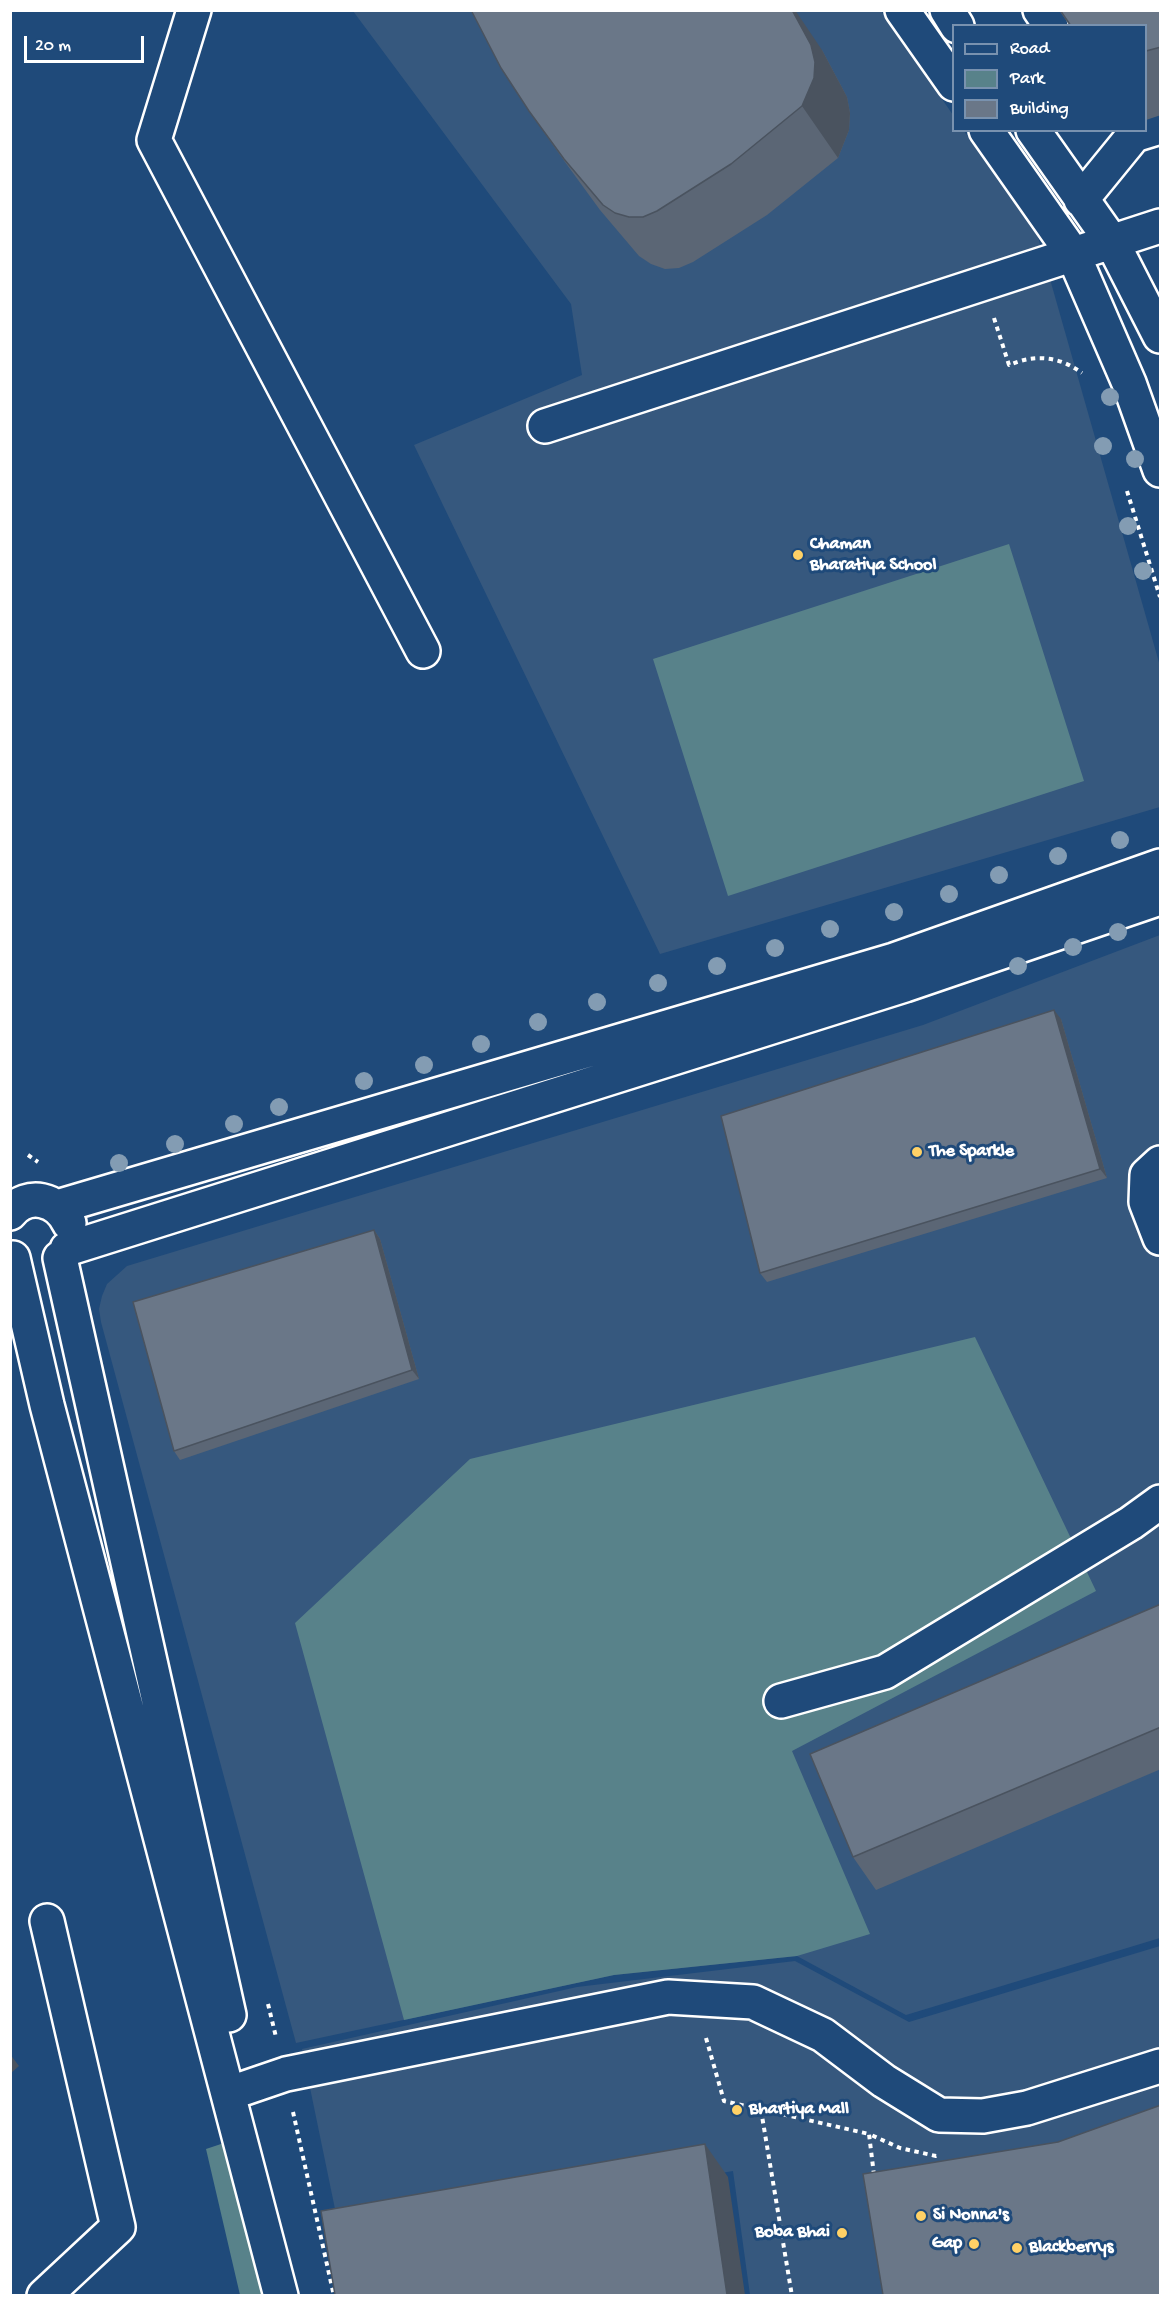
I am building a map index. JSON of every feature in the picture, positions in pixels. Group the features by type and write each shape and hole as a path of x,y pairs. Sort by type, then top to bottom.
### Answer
{"street":[{"path":"194,10 154,140 423,651"},
{"path":"902,10 952,81"},
{"path":"947,10 956,24"},
{"path":"1040,10 1050,24"},
{"path":"987,132 1073,254 1129,383 1161,470"},
{"path":"1033,132 1112,242 1161,336"},
{"path":"1082,200 1141,132"},
{"path":"544,426 1161,226"},
{"path":"57,1207 894,960 1161,866"},
{"path":"12,1257 31,1267 42,1268 64,1254 905,985 1161,898"},
{"path":"1161,1163 1147,1175 1146,1203 1161,1238"},
{"path":"10,1213 24,1203 35,1200 47,1201 65,1215 70,1226 70,1238 64,1254 245,2088 291,2260 292,2295"},
{"path":"12,1257 46,1405 282,2295"},
{"path":"781,1701 885,1672 1131,1523 1161,1502"},
{"path":"44,2295 118,2227 47,1921"},
{"path":"245,2088 286,2074 668,1997 753,2002 823,2035 884,2081 939,2115 982,2116 1027,2108 1161,2066"}],"path":[{"path":"984,283 1009,365 1023,359 1053,358 1068,364 1086,378"},
{"path":"1126,487 1161,597"},
{"path":"267,2000 286,2074 334,2295"},
{"path":"706,2036 724,2101 869,2134 900,2148 936,2156 947,2153"},
{"path":"761,2110 792,2295"},
{"path":"869,2134 874,2178"}],"shaded area":[{"name":"Chaman Bharatiya School","path":"353,11 881,11 952,114 952,132 965,132 1038,237 1160,666 1160,807 660,954 414,445 582,375 571,304"},
{"path":"1160,935 1160,1938 906,2015 797,1956 614,1975 296,2043 101,1322 99,1309 107,1284 127,1266 923,1025"},
{"name":"Bhartiya Mall","path":"1160,1946 1160,2295 750,2295 733,2171 341,2238 302,2049 577,1987 795,1961 909,2022"}],"green space":[{"path":"1009,544 1084,781 728,896 653,659"},
{"path":"975,1337 1096,1591 792,1751 870,1934 797,1956 614,1975 404,2020 295,1623 470,1459"},
{"path":"227,2142 271,2295 240,2295 206,2149"}],"building":[{"path":"471,10 792,10 811,45 815,62 814,78 802,106 731,164 657,211 643,217 629,217 615,213 603,205 564,159 501,68"},
{"path":"1060,10 1161,10 1161,47 1147,51 1147,24 1070,24"},
{"name":"The Sparkle","path":"1054,1010 1100,1169 760,1273 721,1116"},
{"path":"374,1230 412,1370 174,1451 133,1302"},
{"path":"1161,1604 1161,1727 853,1857 810,1754"},
{"path":"1161,2105 1161,2295 883,2295 863,2174 1058,2142"},
{"path":"705,2144 727,2295 335,2295 321,2211"}],"place":[{"name":"Chaman Bharatiya School","path":"798,555"},
{"name":"The Sparkle","path":"917,1152"},
{"name":"Bhartiya Mall","path":"737,2110"},
{"name":"Si Nonna's","path":"921,2216"},
{"name":"Boba Bhai","path":"842,2233"},
{"name":"Gap","path":"974,2244"},
{"name":"Blackberrys","path":"1017,2248"}]}
